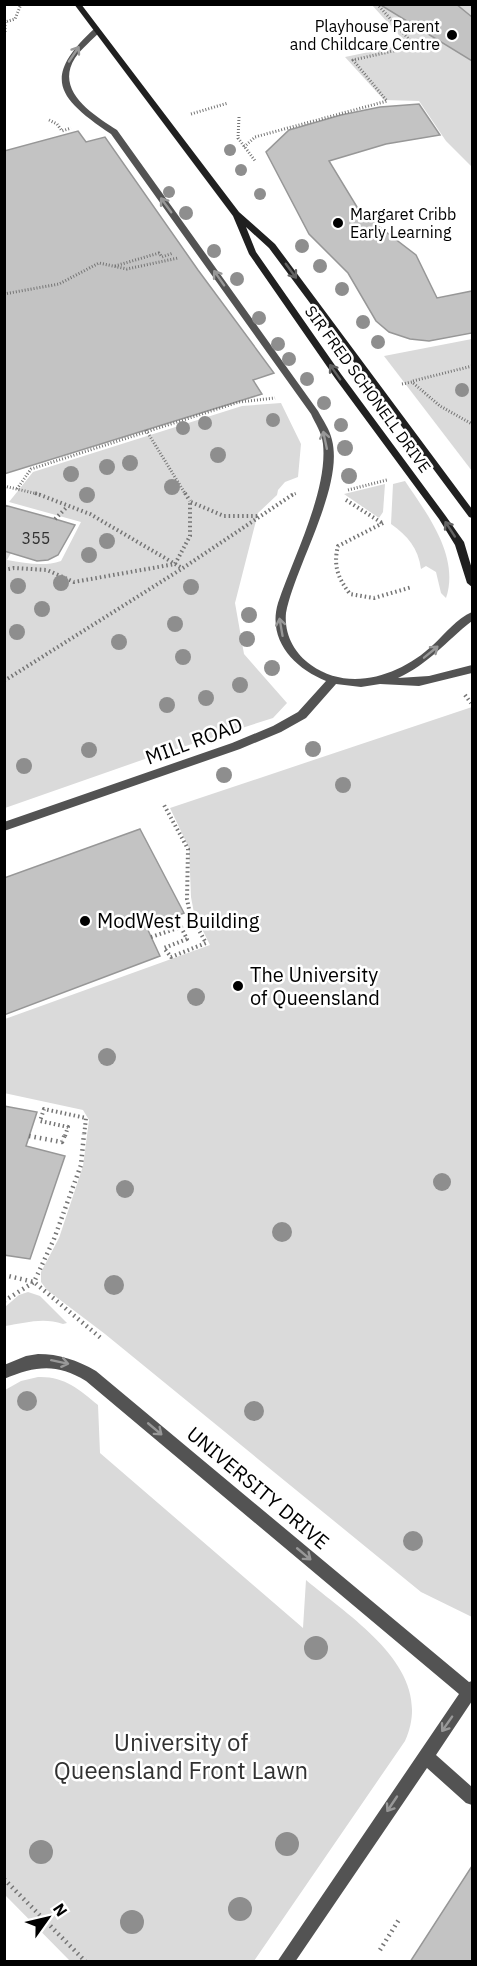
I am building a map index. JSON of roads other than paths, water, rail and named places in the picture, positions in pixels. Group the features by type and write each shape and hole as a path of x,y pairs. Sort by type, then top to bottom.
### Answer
{"street":[{"name":"SIR FRED SCHONELL DRIVE","path":"77,4 236,214 272,246 472,515"},
{"path":"97,32 76,50 63,72 65,84 84,112 114,132 315,413 328,442 324,484 280,616 285,645 307,668 332,681 361,684 383,681 408,684 433,682 472,669"},
{"path":"139,183 149,180"},
{"name":"SIR FRED SCHONELL DRIVE","path":"236,214 252,252 338,376 442,516 460,545 472,583"},
{"path":"236,321 247,318"},
{"path":"383,681 420,661 456,627 472,616"},
{"name":"MILL ROAD","path":"4,827 236,746 277,729 302,715 332,681"},
{"name":"UNIVERSITY DRIVE","path":"4,1372 21,1364 45,1360 67,1363 92,1376 471,1690 285,1962"},
{"path":"425,1756 472,1797"}],"place":[{"name":"Playhouse Parent and Childcare Centre","path":"452,35"},
{"name":"Margaret Cribb Early Learning","path":"338,223"},
{"name":"ModWest Building","path":"85,921"},
{"name":"The University of Queensland","path":"238,986"}],"park label":[{"name":"University of Queensland Front Lawn","path":"181,1757"}]}
